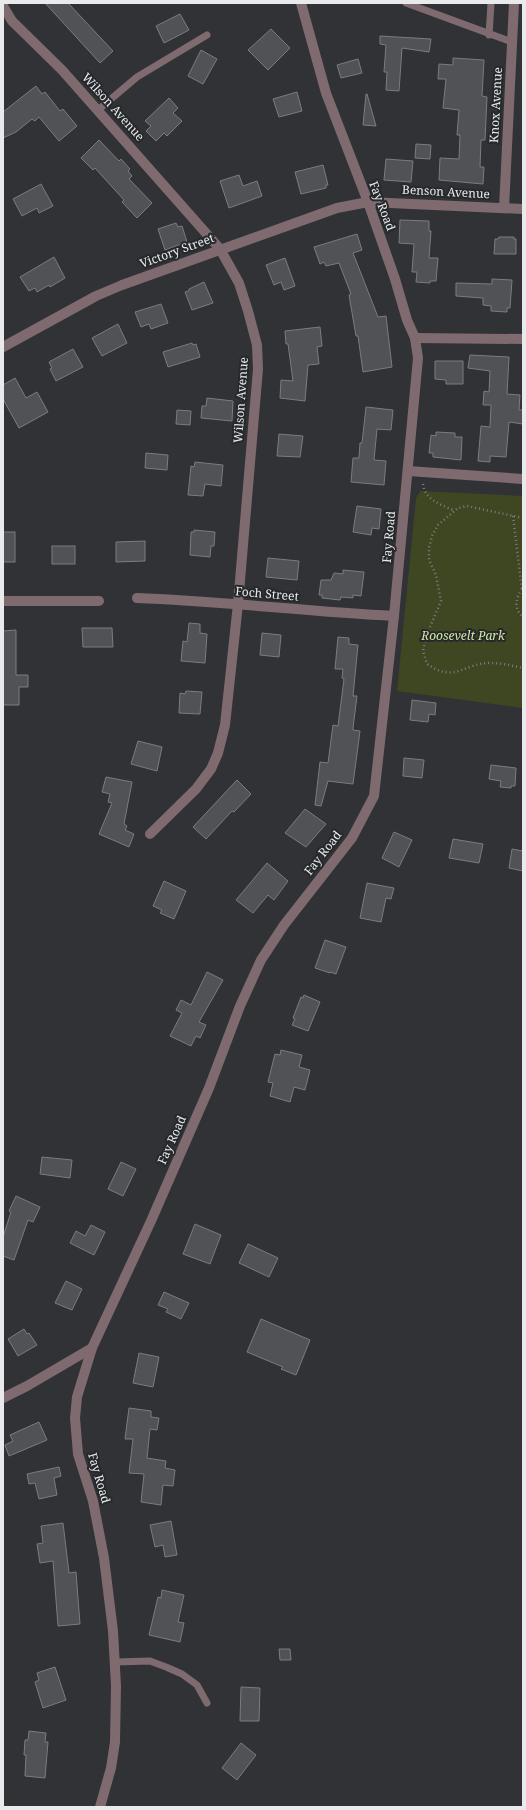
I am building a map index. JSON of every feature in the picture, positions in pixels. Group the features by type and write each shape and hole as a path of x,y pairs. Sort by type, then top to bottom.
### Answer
{"street":[{"name":"Fay Road","path":"100,1807 111,1768 115,1742 116,1686 114,1631 104,1558 93,1501 78,1454 76,1425 77,1397 92,1348 151,1221 209,1088 240,1006 261,960 284,925 352,838 374,796 394,616 418,358 415,338 407,320 395,279 368,202 354,170 326,93 301,3"},
{"name":"Knox Avenue","path":"504,208 514,3"},
{"name":"Wilson Avenue","path":"3,6 12,21 62,70 220,249 239,283 257,345 256,395 238,604 225,725 218,753 211,769 196,789 150,834"},
{"name":"Benson Avenue","path":"368,202 523,209"},
{"name":"Victory Street","path":"3,347 115,288 337,208 368,202"},
{"path":"415,338 523,339"},
{"path":"408,471 523,479"},
{"name":"Foch Street","path":"137,598 238,604 328,613 394,616"},
{"path":"3,601 99,601"},
{"path":"3,1398 27,1386 92,1348"}],"lane":[{"path":"406,3 489,35 512,42"},
{"path":"489,35 490,3"},
{"path":"98,110 137,77 207,34"},
{"path":"115,1662 150,1661 182,1674 197,1685 207,1703"}],"path":[{"path":"422,472 423,487 427,496 436,503 454,510"},
{"path":"523,518 468,506 454,510 438,525 432,536 429,548 429,560 436,575 440,601 427,634 423,651 427,664 446,673 491,662 523,668"},
{"path":"513,516 522,589 516,601 517,608 523,617"}],"green space":[{"name":"Roosevelt Park","path":"420,491 523,496 523,708 397,691 416,498"}],"building":[{"path":"45,3 68,3 113,51 100,63"},
{"path":"180,14 189,30 164,43 156,26"},
{"path":"271,29 290,48 268,70 248,50"},
{"path":"380,36 431,39 429,52 402,48 399,91 386,90 387,72 384,72 386,45 380,44"},
{"path":"201,50 217,59 203,84 188,76"},
{"path":"453,58 484,60 482,96 487,97 485,140 481,140 480,167 484,167 483,184 439,180 440,158 459,159 460,135 457,135 459,110 443,108 446,79 438,79 439,64 453,65"},
{"path":"358,59 362,73 341,78 337,65"},
{"path":"36,86 42,94 45,92 60,111 63,109 77,126 59,141 39,117 35,121 32,119 16,132 3,138 3,112"},
{"path":"297,92 302,111 279,117 273,99"},
{"path":"367,94 376,126 363,125"},
{"path":"169,98 178,108 173,113 182,121 167,136 164,133 156,141 146,131 151,126 145,121"},
{"path":"99,140 119,161 121,159 130,169 128,171 132,176 129,179 152,203 137,218 122,202 124,200 95,168 93,170 81,158"},
{"path":"416,144 431,145 430,159 415,158"},
{"path":"386,159 413,161 411,182 384,180"},
{"path":"323,165 328,185 326,185 326,188 301,194 295,172"},
{"path":"239,175 243,186 257,181 262,196 229,208 220,181"},
{"path":"41,184 53,206 39,213 37,208 22,216 13,199"},
{"path":"400,220 429,221 429,231 431,231 429,258 438,258 436,281 430,281 430,283 416,282 417,272 412,272 414,244 399,243"},
{"path":"176,223 178,227 182,226 187,242 165,250 158,229"},
{"path":"357,234 362,250 353,253 378,317 386,316 392,367 363,372 358,336 356,336 349,295 351,294 339,263 326,266 324,262 320,264 314,247"},
{"path":"499,237 514,237 514,239 516,239 516,254 494,254 495,239 498,239"},
{"path":"54,257 65,278 50,287 49,285 37,292 35,288 29,291 20,277"},
{"path":"285,258 295,286 284,290 281,282 274,285 266,265"},
{"path":"492,279 512,280 510,308 507,308 507,312 491,311 491,306 483,305 483,298 456,296 456,283 492,284"},
{"path":"204,282 213,303 192,310 185,292"},
{"path":"161,304 168,323 151,329 149,324 141,327 135,312"},
{"path":"118,324 127,343 102,356 92,338"},
{"path":"320,327 322,346 317,347 319,364 308,365 305,401 280,398 281,380 293,381 285,331"},
{"path":"192,343 193,345 196,344 200,357 168,367 163,352"},
{"path":"73,349 83,367 56,381 50,369 52,368 49,362"},
{"path":"470,355 509,357 507,394 520,395 519,410 523,410 523,424 509,422 506,457 490,456 490,462 478,461 481,426 490,427 491,405 483,405 484,391 489,392 490,371 468,368"},
{"path":"435,361 463,361 463,384 446,384 446,380 435,379"},
{"path":"15,378 26,398 37,392 48,412 19,428 3,399 3,385"},
{"path":"207,398 233,401 232,421 201,418 202,406 206,406"},
{"path":"366,407 393,410 391,430 377,429 374,460 386,461 384,485 351,482 353,458 359,458 360,443 362,443"},
{"path":"177,410 191,411 190,425 176,424"},
{"path":"436,432 455,433 455,437 462,437 461,460 433,457 433,453 429,453 431,435 436,436"},
{"path":"279,434 303,436 300,457 277,456"},
{"path":"146,453 168,455 167,470 145,468"},
{"path":"195,462 223,465 221,486 205,484 203,496 188,495 191,466 194,467"},
{"path":"357,506 381,509 379,529 372,528 371,535 353,532"},
{"path":"194,530 215,532 214,546 211,546 210,557 190,555 191,532 194,532"},
{"path":"3,532 15,532 15,562 3,562"},
{"path":"145,541 145,561 116,562 116,542"},
{"path":"52,546 75,546 75,564 52,564"},
{"path":"268,558 299,561 297,580 266,577"},
{"path":"343,570 364,572 361,596 353,595 353,598 341,597 340,600 322,598 322,595 319,595 321,580 331,580 334,573 343,574"},
{"path":"189,623 200,624 200,633 207,634 205,663 181,661 183,641 187,642"},
{"path":"82,628 112,628 113,647 83,647"},
{"path":"16,630 16,675 28,675 28,687 19,687 19,705 3,705 3,631"},
{"path":"262,633 281,635 279,657 260,655"},
{"path":"338,637 349,638 349,644 358,645 353,696 357,696 353,730 360,731 353,784 328,781 321,806 315,805 320,762 328,763 333,725 338,726 344,679 342,678 343,669 335,669"},
{"path":"186,691 202,692 200,714 179,713 180,693 185,694"},
{"path":"412,700 436,703 435,715 429,714 428,722 410,720"},
{"path":"138,741 162,747 157,771 131,764"},
{"path":"404,758 424,760 422,778 403,776"},
{"path":"491,765 516,768 515,786 511,786 511,788 500,787 501,781 489,779"},
{"path":"106,777 132,782 124,824 127,826 125,830 134,834 129,847 99,834 112,803 108,802 110,794 102,792"},
{"path":"237,780 251,794 234,812 232,811 206,839 193,827"},
{"path":"305,809 326,824 306,847 285,833"},
{"path":"394,832 412,840 399,867 382,858"},
{"path":"453,839 483,844 479,863 449,858"},
{"path":"512,849 523,851 523,871 509,868"},
{"path":"267,863 288,881 274,900 268,895 253,913 236,900"},
{"path":"164,881 186,891 174,919 160,913 162,910 153,906"},
{"path":"367,883 394,888 391,899 386,898 381,922 360,918"},
{"path":"325,940 346,947 336,974 315,968"},
{"path":"207,972 223,980 199,1022 206,1025 200,1038 196,1036 191,1046 170,1036 182,1013 176,1010 181,1000 191,1005"},
{"path":"304,995 320,1002 308,1031 292,1025 301,997 303,998"},
{"path":"281,1050 302,1055 299,1067 310,1070 305,1090 294,1087 290,1102 270,1096 273,1083 268,1082 275,1054 280,1055"},
{"path":"42,1157 72,1160 70,1178 40,1174"},
{"path":"121,1162 136,1169 123,1196 108,1189"},
{"path":"16,1196 40,1207 33,1222 28,1220 14,1260 3,1256 3,1237 11,1212 9,1211"},
{"path":"195,1224 221,1235 210,1264 183,1254"},
{"path":"91,1225 105,1232 94,1255 70,1243 76,1231 85,1236"},
{"path":"248,1244 278,1258 269,1277 239,1263"},
{"path":"66,1281 82,1289 72,1310 55,1303"},
{"path":"164,1292 189,1303 181,1319 166,1312 168,1309 158,1305"},
{"path":"261,1319 310,1340 296,1375 281,1369 283,1367 247,1352"},
{"path":"24,1329 27,1334 29,1333 37,1345 18,1356 8,1339"},
{"path":"139,1353 159,1357 153,1387 133,1383"},
{"path":"129,1408 151,1411 151,1417 159,1418 157,1430 150,1429 147,1458 166,1461 165,1468 175,1470 173,1486 163,1485 161,1505 141,1502 144,1474 129,1473 133,1439 125,1439"},
{"path":"39,1422 47,1440 9,1456 5,1445 13,1441 10,1435"},
{"path":"59,1467 61,1476 54,1478 57,1495 39,1499 35,1483 29,1484 27,1474"},
{"path":"171,1521 177,1555 165,1557 163,1545 155,1547 150,1525"},
{"path":"63,1523 69,1573 76,1572 80,1624 58,1626 53,1561 40,1563 37,1544 43,1543 41,1526"},
{"path":"162,1590 184,1595 178,1622 184,1623 180,1642 149,1635 158,1597 161,1598"},
{"path":"279,1649 290,1649 291,1660 280,1660"},
{"path":"55,1667 66,1700 43,1708 35,1682 39,1680 37,1673"},
{"path":"241,1687 260,1688 259,1721 240,1721"},
{"path":"29,1731 46,1733 45,1742 48,1742 45,1778 25,1776 25,1740 28,1740"},
{"path":"241,1743 256,1755 237,1780 222,1768"}]}
